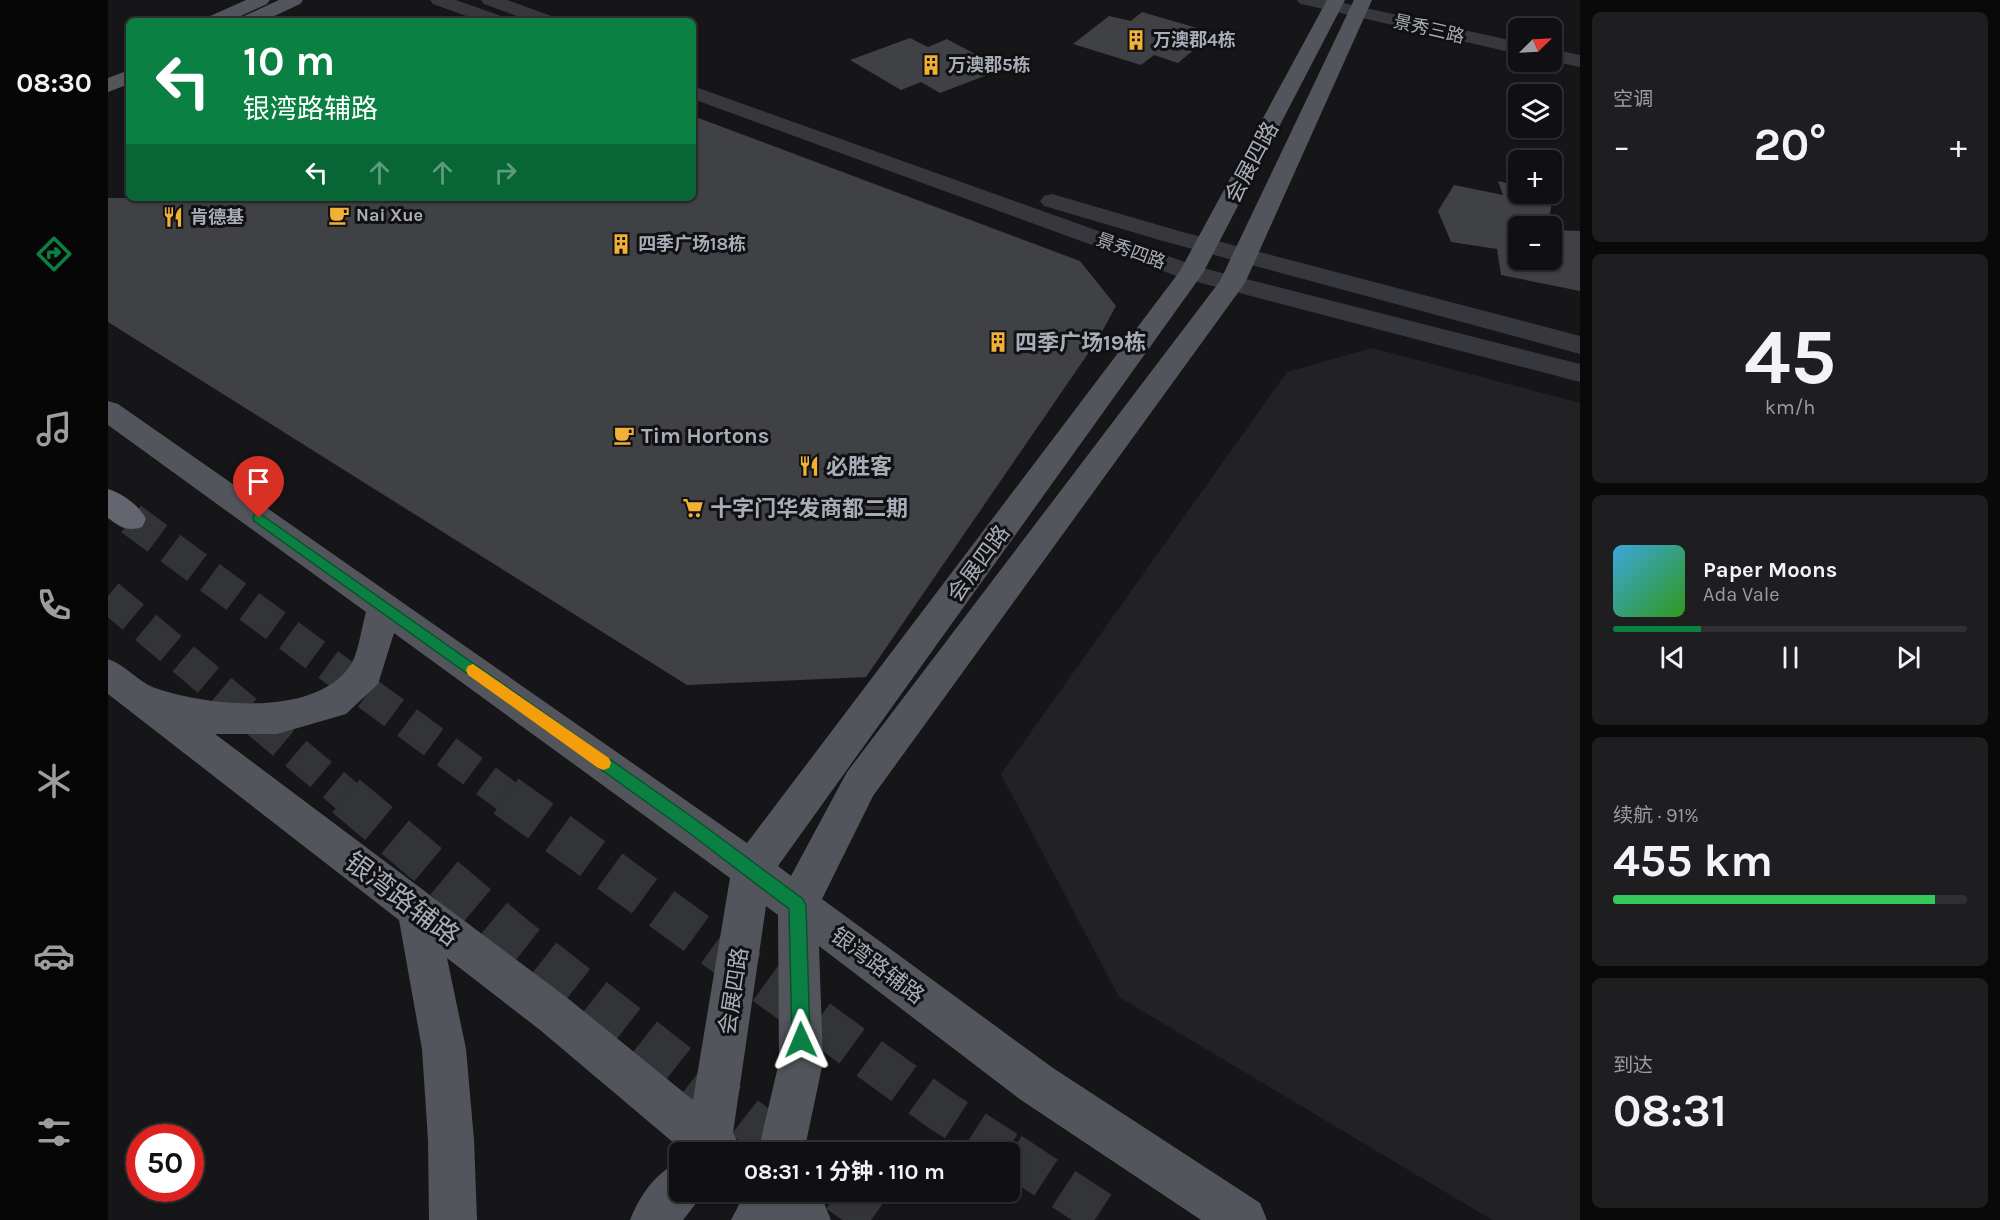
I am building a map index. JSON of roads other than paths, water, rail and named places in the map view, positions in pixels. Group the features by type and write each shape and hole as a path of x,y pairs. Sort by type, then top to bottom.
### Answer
{"main road":[{"path":"222,18 261,0"},
{"path":"255,18 294,0"},
{"name":"会展四路","path":"712,1142 752,870 1191,273 1344,3"},
{"name":"会展四路","path":"798,905 860,784 1232,283 1344,3"},
{"path":"108,69 126,61"},
{"path":"108,86 126,77"},
{"name":"银湾路辅路","path":"108,411 752,870 1037,1084 1243,1220"},
{"path":"139,699 224,718 277,718 334,703 366,673 384,607"},
{"name":"银湾路辅路","path":"108,674 555,1015 703,1142"},
{"path":"786,1142 801,1062 798,905"},
{"path":"417,910 444,1049 451,1140 453,1220"},
{"path":"654,1220 669,1200"}],"street":[{"path":"439,0 489,18"},
{"path":"490,0 539,18"},
{"name":"景秀三路","path":"1344,3 1508,31"},
{"name":"景秀三路","path":"1344,3 1508,45"},
{"path":"1562,42 1580,45"},
{"path":"1562,57 1580,61"},
{"name":"景秀四路","path":"696,75 989,182 1205,245 1580,345"},
{"name":"景秀四路","path":"696,93 1191,273 1580,373"}],"tunnel":[{"path":"131,519 508,797"},
{"path":"108,596 348,797"},
{"path":"346,796 517,939 776,1142"},
{"path":"506,796 942,1111 990,1142"},
{"path":"1020,1161 1111,1220"},
{"path":"854,1202 879,1220"}],"place":[{"name":"万澳郡4栋","path":"1136,40"},
{"name":"万澳郡5栋","path":"931,65"},
{"name":"Nai Xue","path":"339,215"},
{"name":"肯德基","path":"173,217"},
{"name":"四季广场18栋","path":"621,244"},
{"name":"四季广场19栋","path":"998,342"},
{"name":"Tim Hortons","path":"624,435"},
{"name":"必胜客","path":"809,466"},
{"name":"十字门华发商都二期","path":"693,508"}]}
